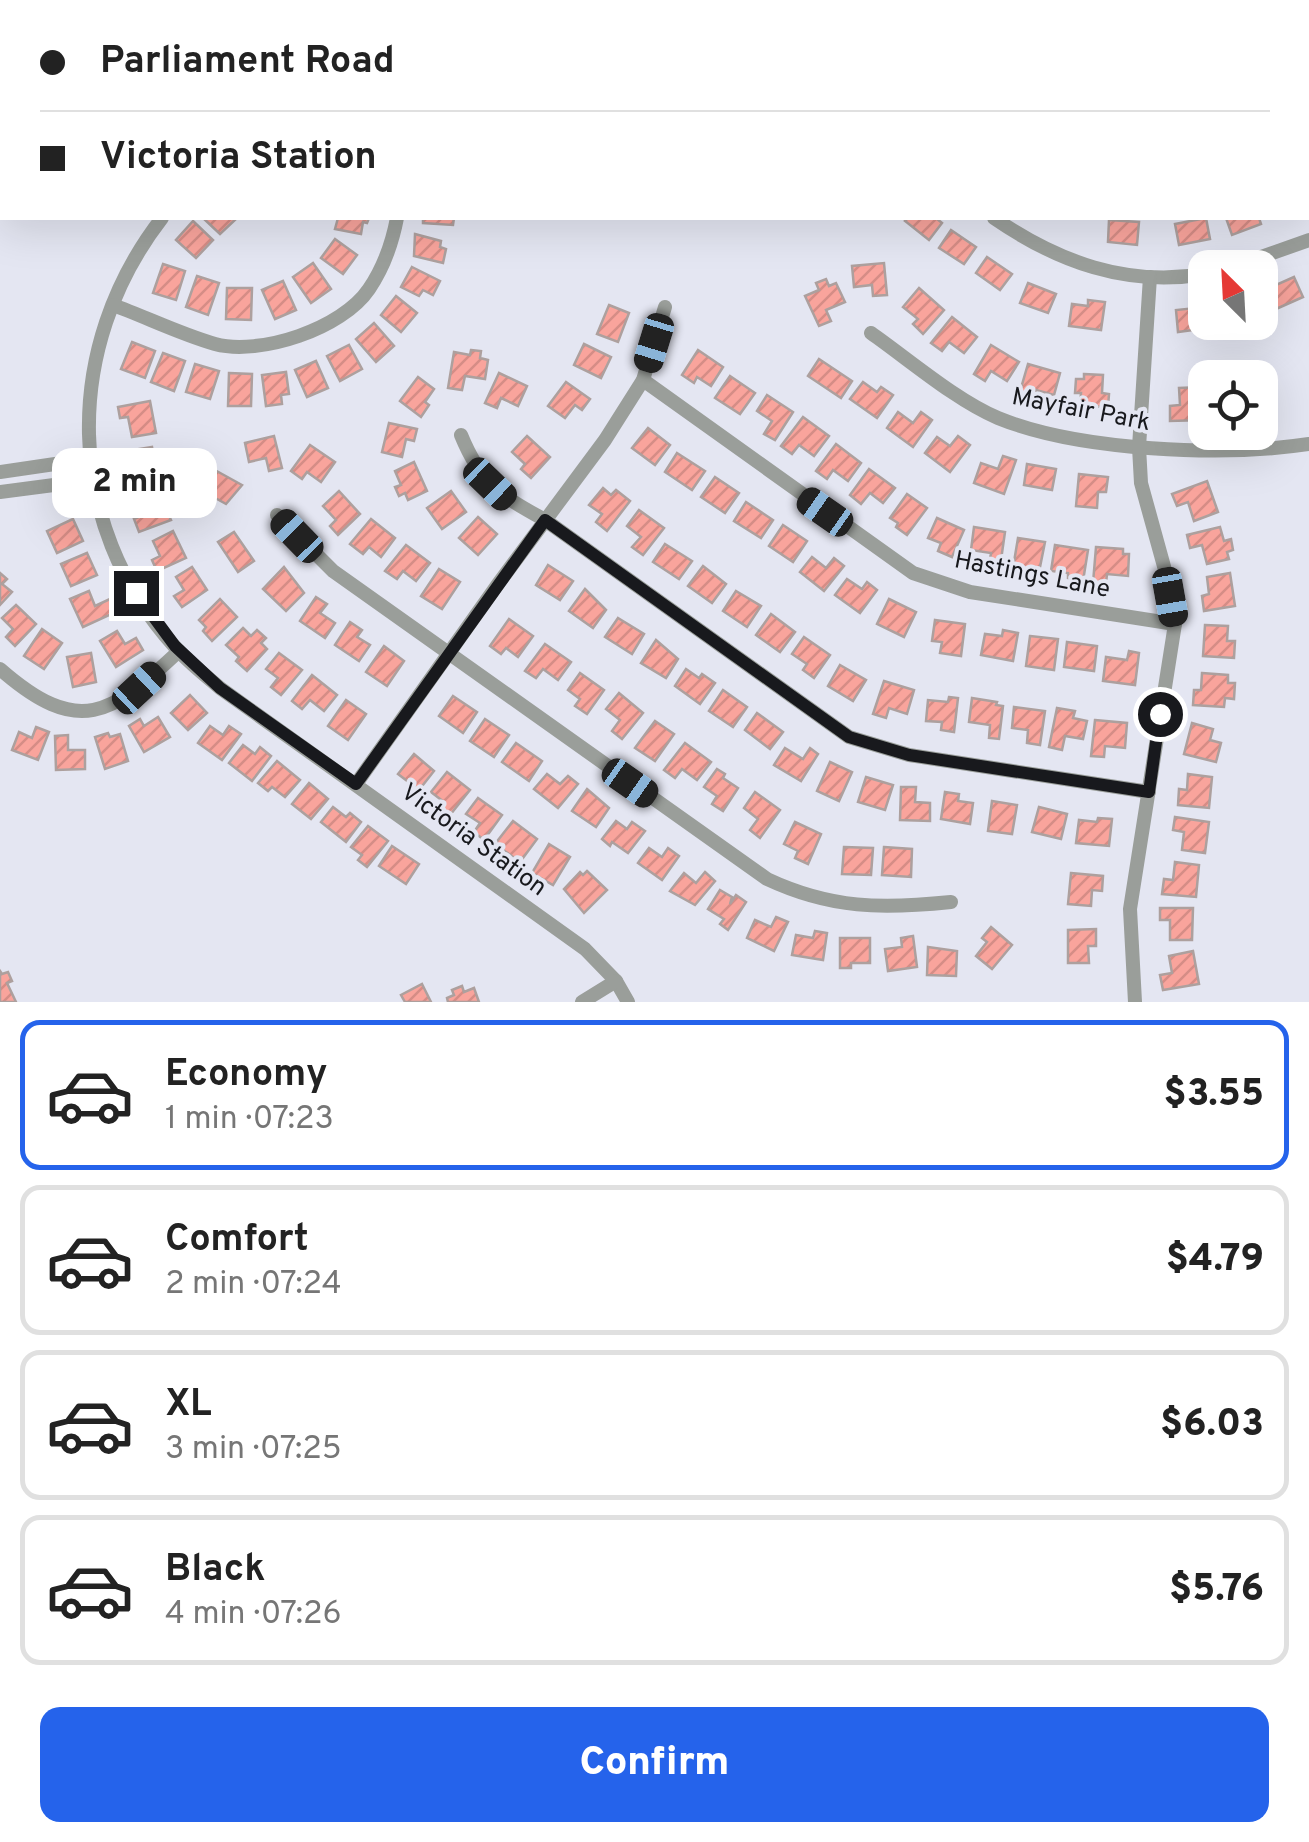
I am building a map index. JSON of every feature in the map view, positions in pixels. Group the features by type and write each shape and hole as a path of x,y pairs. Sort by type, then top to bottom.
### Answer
{"street":[{"name":"Victoria Station","path":"161,220 124,275 100,336 92,370 92,480 120,564 136,593 179,651 220,688 585,948 616,982 628,1002"},
{"path":"113,305 218,345 279,344 329,322 367,292 392,247 397,220"},
{"path":"997,220 1056,256 1092,267 1150,277 1188,276"},
{"path":"1278,251 1309,240"},
{"path":"1135,1002 1130,910 1175,624 1166,570 1144,501 1139,448 1150,277"},
{"path":"356,784 606,440 643,380 665,307"},
{"name":"Mayfair Park","path":"870,333 997,418 1063,435 1139,448 1226,449 1309,444"},
{"name":"Hastings Lane","path":"643,380 913,573 970,592 1175,624"},
{"path":"462,435 475,469 506,498 545,520 849,737 909,755 1149,792"},
{"path":"0,472 89,459"},
{"path":"0,492 92,480"},
{"path":"277,515 333,571 767,879 838,904 951,902"},
{"path":"0,670 31,696 54,708 81,711 102,708 129,696 179,651"},
{"path":"582,1002 616,982"}],"building":[{"path":"205,220 235,220 220,234"},
{"path":"337,220 368,220 363,222 361,234 335,229"},
{"path":"423,220 454,220 453,225"},
{"path":"938,220 942,223 929,240 905,221"},
{"path":"1109,220 1139,222 1137,245 1108,242"},
{"path":"1206,220 1210,239 1179,245 1175,224"},
{"path":"1227,220 1260,220 1261,224 1232,235"},
{"path":"193,221 213,240 196,258 176,240"},
{"path":"951,230 976,247 964,264 939,248"},
{"path":"415,234 441,241 440,247 446,249 443,263 414,256"},
{"path":"335,239 357,255 343,274 321,258"},
{"path":"987,257 1012,274 1000,290 976,273"},
{"path":"313,263 331,289 311,303 293,277"},
{"path":"884,263 887,295 873,296 872,285 854,287 852,266"},
{"path":"163,264 185,271 176,300 153,293"},
{"path":"412,267 440,281 433,295 423,290 419,296 401,287"},
{"path":"197,276 219,283 208,315 186,307"},
{"path":"1294,277 1303,297 1278,308 1278,284"},
{"path":"826,279 829,286 836,283 845,302 826,310 831,321 819,326 805,296 819,290 816,283"},
{"path":"283,281 296,310 275,319 262,290"},
{"path":"1028,283 1056,294 1048,313 1020,303"},
{"path":"227,288 252,288 251,320 226,319"},
{"path":"919,288 944,310 923,334 913,324 918,319 903,307"},
{"path":"396,296 417,313 401,332 381,315"},
{"path":"1088,300 1105,302 1101,330 1069,326 1072,304 1088,306"},
{"path":"609,305 629,313 618,342 597,334"},
{"path":"1188,309 1188,331 1178,332 1176,310"},
{"path":"952,317 977,337 964,353 949,342 942,351 931,343"},
{"path":"374,323 394,346 376,362 356,339"},
{"path":"132,342 155,351 145,378 121,369"},
{"path":"584,344 611,357 601,378 574,365"},
{"path":"349,345 362,369 340,381 327,356"},
{"path":"991,345 1019,362 1007,381 991,371 985,381 974,374"},
{"path":"471,350 481,351 480,358 488,360 485,379 465,376 462,390 448,388 454,352 470,355"},
{"path":"698,350 723,367 711,386 697,377 694,383 682,375"},
{"path":"163,353 185,361 174,391 151,382"},
{"path":"819,359 852,381 841,398 808,376"},
{"path":"316,361 328,388 307,397 295,370"},
{"path":"195,364 219,371 210,399 186,392"},
{"path":"1028,364 1060,373 1054,395 1036,390 1033,399 1019,395"},
{"path":"286,372 289,394 281,395 282,404 266,406 262,375"},
{"path":"229,373 252,374 251,406 228,406"},
{"path":"499,373 527,386 518,406 501,398 497,408 485,403"},
{"path":"1084,374 1103,375 1102,393 1109,394 1108,407 1080,406 1081,393 1075,393 1076,379 1084,379"},
{"path":"730,376 755,393 740,414 715,398"},
{"path":"418,377 434,389 421,417 400,401"},
{"path":"566,382 590,399 582,410 575,405 565,418 548,406"},
{"path":"863,382 877,392 881,387 893,395 877,418 850,399"},
{"path":"1179,388 1188,388 1188,420 1170,421 1170,406 1180,405"},
{"path":"767,395 793,412 775,440 764,434 772,421 757,411"},
{"path":"150,401 156,433 132,437 128,417 120,418 118,407"},
{"path":"898,412 913,423 921,412 932,420 913,447 887,428"},
{"path":"803,417 829,436 814,456 799,445 792,454 781,446"},
{"path":"389,423 417,429 414,441 406,439 402,457 382,452"},
{"path":"648,428 670,445 655,465 632,448"},
{"path":"274,436 282,468 269,471 266,458 249,462 245,443"},
{"path":"527,436 550,457 531,478 521,469 525,464 512,452"},
{"path":"958,436 970,445 950,472 925,453 937,437 950,446"},
{"path":"836,444 861,463 848,481 833,470 827,479 816,471"},
{"path":"310,445 335,462 321,482 307,472 302,479 291,471"},
{"path":"152,447 157,477 136,480 134,463 123,464 121,452"},
{"path":"677,453 705,471 692,490 665,472"},
{"path":"1003,456 1016,460 1004,494 974,483 981,463 998,469"},
{"path":"414,462 427,491 408,500 405,493 399,496 395,487 401,485 395,471"},
{"path":"1027,464 1056,469 1052,490 1024,485"},
{"path":"213,469 242,485 226,504 201,490"},
{"path":"869,469 895,488 883,503 870,493 861,504 850,495"},
{"path":"1079,474 1108,477 1106,492 1098,492 1097,508 1076,506"},
{"path":"715,477 739,493 725,513 701,497"},
{"path":"1207,481 1218,512 1194,521 1188,502 1177,506 1172,494"},
{"path":"603,488 611,495 616,490 630,501 607,531 596,522 602,514 589,505"},
{"path":"339,491 360,514 338,535 330,526 336,520 323,506"},
{"path":"451,491 466,512 442,529 427,508"},
{"path":"158,492 171,520 139,532 134,519 141,516 135,501"},
{"path":"907,494 927,508 907,535 890,518"},
{"path":"746,502 773,520 761,538 734,521"},
{"path":"639,510 664,528 643,555 632,547 641,537 627,526"},
{"path":"478,517 497,534 478,555 459,538"},
{"path":"937,518 964,530 952,557 938,551 941,543 928,538"},
{"path":"73,519 83,541 57,553 47,531"},
{"path":"371,519 395,538 381,557 369,547 363,554 350,544"},
{"path":"783,525 807,541 793,562 769,546"},
{"path":"974,527 1005,532 1000,567 989,565 991,553 971,550"},
{"path":"1220,527 1224,541 1231,539 1233,550 1227,552 1229,559 1207,564 1202,545 1190,548 1187,535"},
{"path":"173,531 186,558 157,571 152,560 160,556 153,541"},
{"path":"234,532 254,561 238,572 218,542"},
{"path":"1018,538 1045,542 1039,572 1013,568"},
{"path":"665,544 692,561 679,579 653,562"},
{"path":"406,545 430,563 416,581 403,571 397,579 385,571"},
{"path":"1055,545 1088,550 1083,581 1068,578 1068,573 1051,571"},
{"path":"1096,547 1123,549 1123,554 1129,554 1128,576 1107,574 1106,584 1093,583"},
{"path":"87,553 97,575 71,586 61,564"},
{"path":"812,557 826,568 834,558 844,566 824,591 800,572"},
{"path":"548,565 573,581 560,600 536,585"},
{"path":"703,566 726,584 712,603 688,586"},
{"path":"192,567 207,590 182,607 174,596 184,590 176,577"},
{"path":"284,567 304,593 286,611 263,589"},
{"path":"439,569 460,582 442,609 421,596"},
{"path":"0,573 7,579 2,584 12,592 0,605"},
{"path":"1230,573 1235,606 1204,611 1202,596 1209,594 1207,577"},
{"path":"847,579 862,589 867,582 877,590 860,613 835,595"},
{"path":"585,589 606,610 593,628 569,611"},
{"path":"89,591 95,606 110,599 116,612 83,627 70,599"},
{"path":"736,591 761,606 747,627 723,611"},
{"path":"316,597 327,604 320,613 335,623 325,638 300,621"},
{"path":"220,599 237,617 212,641 199,620"},
{"path":"889,599 916,612 904,637 877,624"},
{"path":"16,605 36,624 15,646 6,637 13,629 2,618"},
{"path":"771,614 795,632 780,652 756,635"},
{"path":"618,618 644,634 632,654 605,637"},
{"path":"509,619 533,636 518,657 506,648 501,654 490,646"},
{"path":"935,620 965,624 961,656 940,653 942,642 932,641"},
{"path":"350,622 362,630 357,637 370,645 359,661 335,645"},
{"path":"1205,625 1228,626 1227,641 1235,641 1234,658 1203,656"},
{"path":"243,628 251,636 257,630 266,638 261,643 267,649 247,671 226,645"},
{"path":"42,629 62,643 44,669 24,656"},
{"path":"1003,630 1018,633 1013,661 981,655 985,634 1002,636"},
{"path":"117,631 125,644 136,638 143,650 116,667 100,641"},
{"path":"1030,636 1058,639 1054,670 1026,666"},
{"path":"804,637 830,655 814,678 803,670 807,664 792,654"},
{"path":"656,640 678,659 666,678 641,663"},
{"path":"1067,642 1097,646 1094,671 1064,667"},
{"path":"545,644 571,662 558,680 543,669 536,678 525,671"},
{"path":"384,646 404,661 387,686 366,672"},
{"path":"1129,651 1139,653 1135,685 1103,681 1106,657 1127,660"},
{"path":"91,653 96,682 73,687 67,657"},
{"path":"279,653 302,670 281,695 271,687 278,678 266,669"},
{"path":"840,665 866,680 853,701 828,686"},
{"path":"686,669 715,683 700,704 675,686"},
{"path":"580,673 604,690 587,714 575,706 580,699 568,690"},
{"path":"1202,673 1228,675 1228,683 1235,683 1234,699 1225,698 1224,707 1193,705 1194,690 1201,690"},
{"path":"312,675 337,695 324,711 310,700 302,709 292,701"},
{"path":"884,681 914,690 907,714 889,708 886,718 873,714"},
{"path":"723,690 747,707 733,727 709,711"},
{"path":"619,693 643,713 622,739 612,731 620,720 606,709"},
{"path":"190,695 207,713 188,730 171,713"},
{"path":"453,696 477,712 463,733 439,716"},
{"path":"949,697 958,698 954,732 941,730 942,722 926,721 928,700 948,702"},
{"path":"972,698 1003,706 999,739 989,738 990,725 969,722"},
{"path":"346,700 366,714 348,740 328,726"},
{"path":"1014,707 1045,711 1040,745 1027,743 1028,730 1012,728"},
{"path":"1057,708 1075,711 1073,718 1087,721 1083,739 1065,736 1062,750 1049,747"},
{"path":"757,713 783,732 770,749 745,730"},
{"path":"158,717 170,737 144,752 129,726 140,719 144,726"},
{"path":"485,719 509,735 494,757 470,741"},
{"path":"1095,720 1127,723 1125,748 1105,746 1104,757 1091,756"},
{"path":"655,721 674,734 655,761 635,748"},
{"path":"1192,723 1213,729 1210,740 1221,743 1216,762 1184,754"},
{"path":"210,726 223,735 229,726 241,734 222,760 198,743"},
{"path":"36,727 49,732 38,760 12,750 19,732 32,738"},
{"path":"108,733 110,737 120,734 128,761 105,769 95,737"},
{"path":"68,735 68,750 85,750 85,769 56,770 55,736"},
{"path":"516,743 542,761 529,781 502,762"},
{"path":"685,743 711,762 697,780 682,769 675,778 664,770"},
{"path":"243,745 255,754 260,747 271,756 252,781 229,763"},
{"path":"785,748 803,759 810,748 818,754 801,781 774,765"},
{"path":"414,754 434,771 419,790 398,774"},
{"path":"277,761 300,780 285,797 258,783"},
{"path":"830,762 852,772 839,801 817,791"},
{"path":"717,769 738,788 723,811 712,804 717,796 704,787"},
{"path":"447,772 470,790 450,815 440,808 444,802 431,792"},
{"path":"547,774 560,784 568,776 578,784 558,808 534,789"},
{"path":"1188,774 1212,777 1209,808 1178,805 1179,789 1187,790"},
{"path":"866,777 893,785 885,810 858,802"},
{"path":"309,783 328,799 311,819 292,804"},
{"path":"901,787 916,787 915,802 930,803 930,821 900,820"},
{"path":"587,789 609,808 596,827 572,811"},
{"path":"755,792 780,810 760,838 750,830 758,819 744,808"},
{"path":"945,792 959,794 958,801 973,803 970,824 941,819"},
{"path":"478,798 502,815 484,840 474,832 480,823 466,814"},
{"path":"992,801 1017,805 1012,834 988,831"},
{"path":"333,807 361,822 346,842 321,822"},
{"path":"1039,807 1067,814 1061,839 1032,832"},
{"path":"1175,817 1209,822 1205,853 1182,850 1184,832 1173,830"},
{"path":"1098,818 1112,819 1109,846 1076,843 1079,820 1097,822"},
{"path":"513,821 537,839 520,862 495,844"},
{"path":"616,821 627,829 632,822 645,831 628,853 602,839"},
{"path":"795,822 821,834 808,864 795,858 798,851 784,844"},
{"path":"368,826 388,841 367,867 358,860 362,855 351,847"},
{"path":"549,844 570,857 553,885 532,873"},
{"path":"392,846 419,864 406,884 379,866"},
{"path":"844,847 873,848 871,875 842,874"},
{"path":"884,847 912,849 911,877 882,875"},
{"path":"649,848 662,857 668,848 679,856 662,880 638,863"},
{"path":"1175,862 1199,865 1196,897 1162,894 1164,879 1173,880"},
{"path":"587,871 607,890 584,913 564,889 580,872 583,875"},
{"path":"705,872 715,881 695,905 670,891 684,873 696,883"},
{"path":"1071,873 1103,876 1102,891 1092,890 1091,906 1068,904"},
{"path":"720,890 732,897 730,904 736,895 746,902 728,930 720,924 724,919 708,909"},
{"path":"1160,908 1193,908 1192,940 1170,940 1170,920 1160,920"},
{"path":"776,917 788,922 774,951 747,938 755,920 771,927"},
{"path":"991,927 1012,945 992,969 976,956 987,942 982,938"},
{"path":"1096,929 1096,946 1088,946 1089,963 1068,963 1068,930"},
{"path":"815,931 827,933 823,960 792,955 796,935 813,938"},
{"path":"913,936 917,967 888,971 885,949 902,947 901,938"},
{"path":"840,938 870,938 870,963 851,963 851,968 840,968"},
{"path":"928,947 957,951 956,976 927,975"},
{"path":"1193,951 1199,984 1163,990 1160,975 1172,973 1169,956"},
{"path":"0,971 8,972 12,981 7,983 16,1002 0,1002"},
{"path":"422,984 431,1002 405,1002 401,995"},
{"path":"462,986 464,992 474,988 479,1002 448,1002 447,998 454,995 452,990"}],"route":[{"path":"136,593 175,646 220,688 356,784 545,520 849,737 909,755 1149,792 1160,714"}]}
